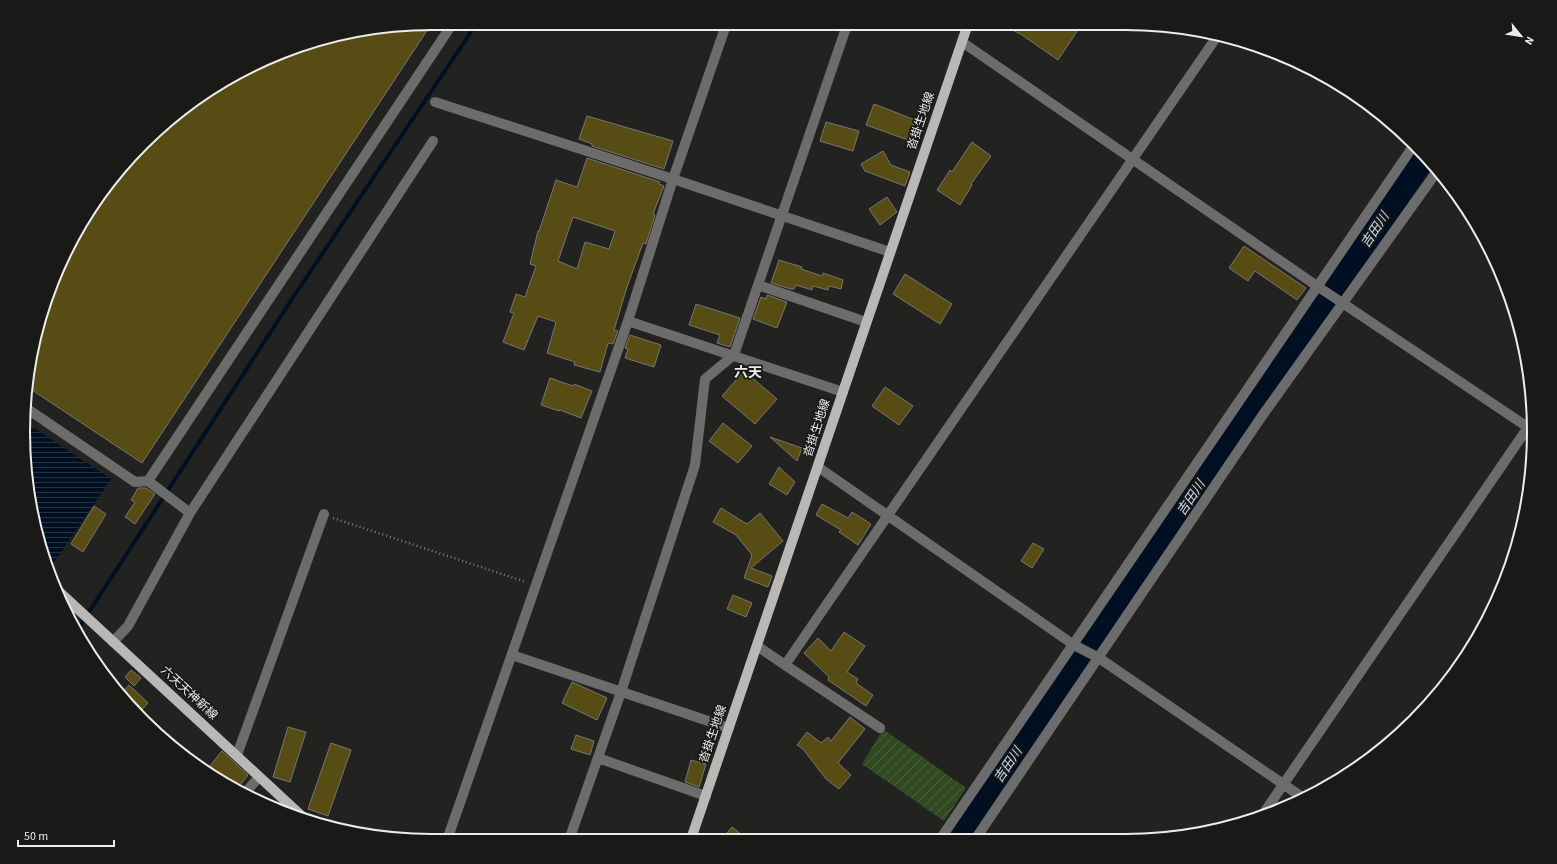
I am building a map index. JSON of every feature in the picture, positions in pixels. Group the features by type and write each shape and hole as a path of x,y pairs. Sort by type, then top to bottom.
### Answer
{"main road":[{"name":"沓掛生地線","path":"693,834 966,30"},
{"name":"六天天神新線","path":"66,598 295,810"}],"street":[{"path":"148,481 448,30"},
{"path":"449,834 628,321 673,179 724,30"},
{"path":"571,834 621,692 695,465 705,379 734,355 845,30"},
{"path":"786,664 1214,41"},
{"path":"962,42 1317,286 1527,422"},
{"path":"435,102 673,179 890,252"},
{"path":"113,642 128,626 190,513 433,141"},
{"path":"944,834 1075,645 1411,150"},
{"path":"979,834 1262,416 1342,302 1434,175"},
{"path":"758,286 866,322"},
{"path":"628,321 843,392"},
{"path":"31,411 135,482 148,481 190,513"},
{"path":"1267,808 1527,431"},
{"path":"818,467 888,517 1075,645 1099,657 1299,795"},
{"path":"237,755 324,514"},
{"path":"757,646 880,728"},
{"path":"512,655 729,728"},
{"path":"598,758 706,796"},
{"path":"248,790 259,777"}],"path":[{"path":"324,514 536,585"}],"green space":[{"path":"883,729 966,788 944,821 862,764"}],"water":[{"path":"30,425 111,479 53,564 44,536 33,484"}],"building":[{"path":"427,30 142,463 32,390 38,354 51,303 71,254 98,209 113,187 130,167 167,130 187,113 209,98 254,71 303,51 328,44 380,33"},
{"path":"1013,30 1078,30 1058,60"},
{"path":"874,104 915,120 908,140 866,125"},
{"path":"587,116 673,141 664,169 592,146 592,144 579,139"},
{"path":"826,122 859,131 853,151 820,141"},
{"path":"972,142 991,156 971,184 972,185 960,205 937,190 950,170 952,172"},
{"path":"883,151 891,165 910,172 905,186 865,171 861,164"},
{"path":"587,158 660,182 659,184 664,186 653,214 655,215 646,244 643,243 627,287 614,330 618,331 613,344 608,343 600,372 574,365 575,362 547,353 556,322 538,316 524,350 503,342 514,313 510,312 516,294 525,297 536,266 530,264 538,231 556,180 577,187","holes":["573,217 615,231 609,249 585,242 577,269 558,261"]},
{"path":"887,197 897,212 880,225 869,209"},
{"path":"1244,246 1306,288 1297,300 1255,271 1248,281 1229,268"},
{"path":"779,260 802,267 801,269 822,276 823,273 843,280 841,289 829,286 828,290 813,286 812,290 796,285 794,289 791,289 771,283"},
{"path":"905,274 952,304 940,324 893,294"},
{"path":"767,295 787,302 777,328 753,319 761,297 766,299"},
{"path":"696,304 740,318 730,347 717,343 720,335 689,325"},
{"path":"630,335 661,345 654,367 625,358 628,349 625,348"},
{"path":"744,371 777,399 755,424 722,396"},
{"path":"550,378 573,386 574,384 592,391 581,418 541,405"},
{"path":"885,387 913,406 899,425 872,406"},
{"path":"723,423 752,446 738,463 709,441"},
{"path":"770,437 802,448 797,461"},
{"path":"779,467 795,482 787,495 769,484"},
{"path":"138,488 146,488 155,494 135,524 125,517 135,502 131,500"},
{"path":"822,504 848,518 852,512 871,524 858,545 839,532 841,530 816,515"},
{"path":"94,506 106,514 83,552 71,544"},
{"path":"721,508 747,524 760,513 783,541 751,568 772,576 768,587 744,578 752,555 736,535 713,522"},
{"path":"1033,543 1044,549 1032,568 1021,561"},
{"path":"733,595 752,603 746,617 727,609"},
{"path":"844,632 865,646 847,672 858,679 856,683 873,695 866,706 828,680 829,677 804,653 818,638 831,651"},
{"path":"131,670 141,678 134,686 125,677"},
{"path":"572,682 607,698 597,720 562,703"},
{"path":"129,685 148,703 142,710 124,690"},
{"path":"850,717 865,729 838,763 851,775 839,789 826,779 803,749 797,745 807,732 821,743 828,737 831,741"},
{"path":"288,727 306,732 290,782 273,777"},
{"path":"576,735 594,741 590,755 571,749"},
{"path":"331,743 351,750 328,816 308,809"},
{"path":"222,751 248,775 240,785 210,766"},
{"path":"691,760 706,764 699,787 685,782"},
{"path":"732,827 741,834 726,834"}],"waterway":[{"path":"80,626 292,299 472,30"},
{"name":"吉田川","path":"961,834 1161,538 1276,375 1422,162"}],"district":[{"name":"六天","path":"748,373"}]}
